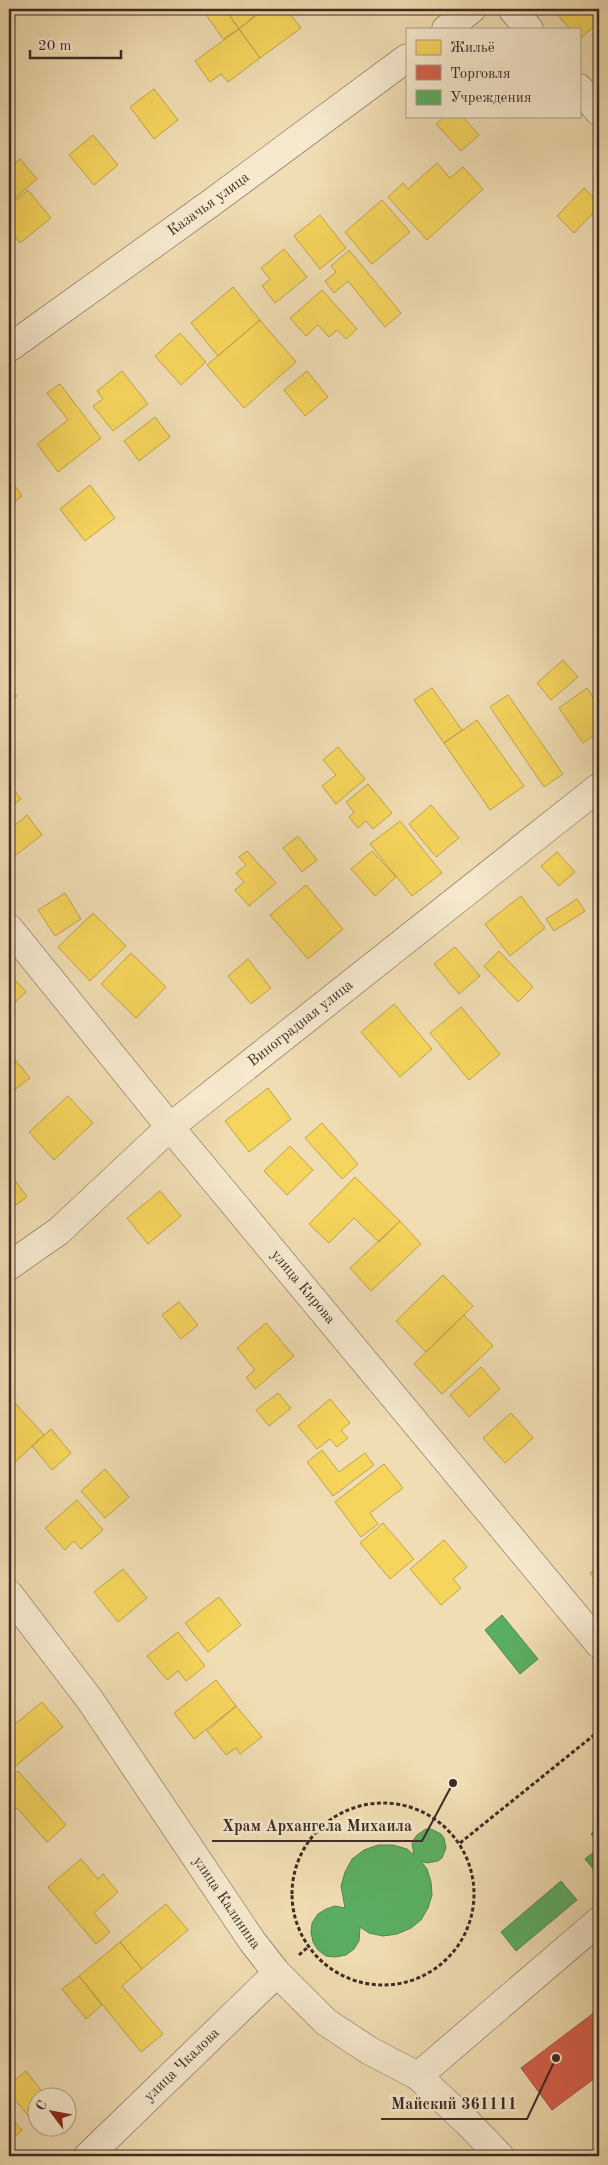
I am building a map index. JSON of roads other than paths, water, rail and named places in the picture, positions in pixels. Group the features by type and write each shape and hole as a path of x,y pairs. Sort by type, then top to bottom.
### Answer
{"street":[{"path":"447,28 472,9"},
{"path":"512,9 528,28"},
{"name":"Казачья улица","path":"9,348 203,209 406,59"},
{"path":"580,89 599,112"},
{"name":"Виноградная улица","path":"9,1266 59,1231 170,1127 599,787"},
{"name":"улица Кирова","path":"9,928 170,1127 599,1644"},
{"name":"улица Калинина","path":"9,1594 90,1700 252,1941 278,1973 326,2022 370,2051 418,2076 500,2156"},
{"path":"418,2076 599,1921"},
{"name":"улица Чкалова","path":"88,2156 278,1973"}],"place":[{"name":"Храм Архангела Михаила","path":"453,1783"},
{"name":"Майский 361111","path":"556,2058"}]}
